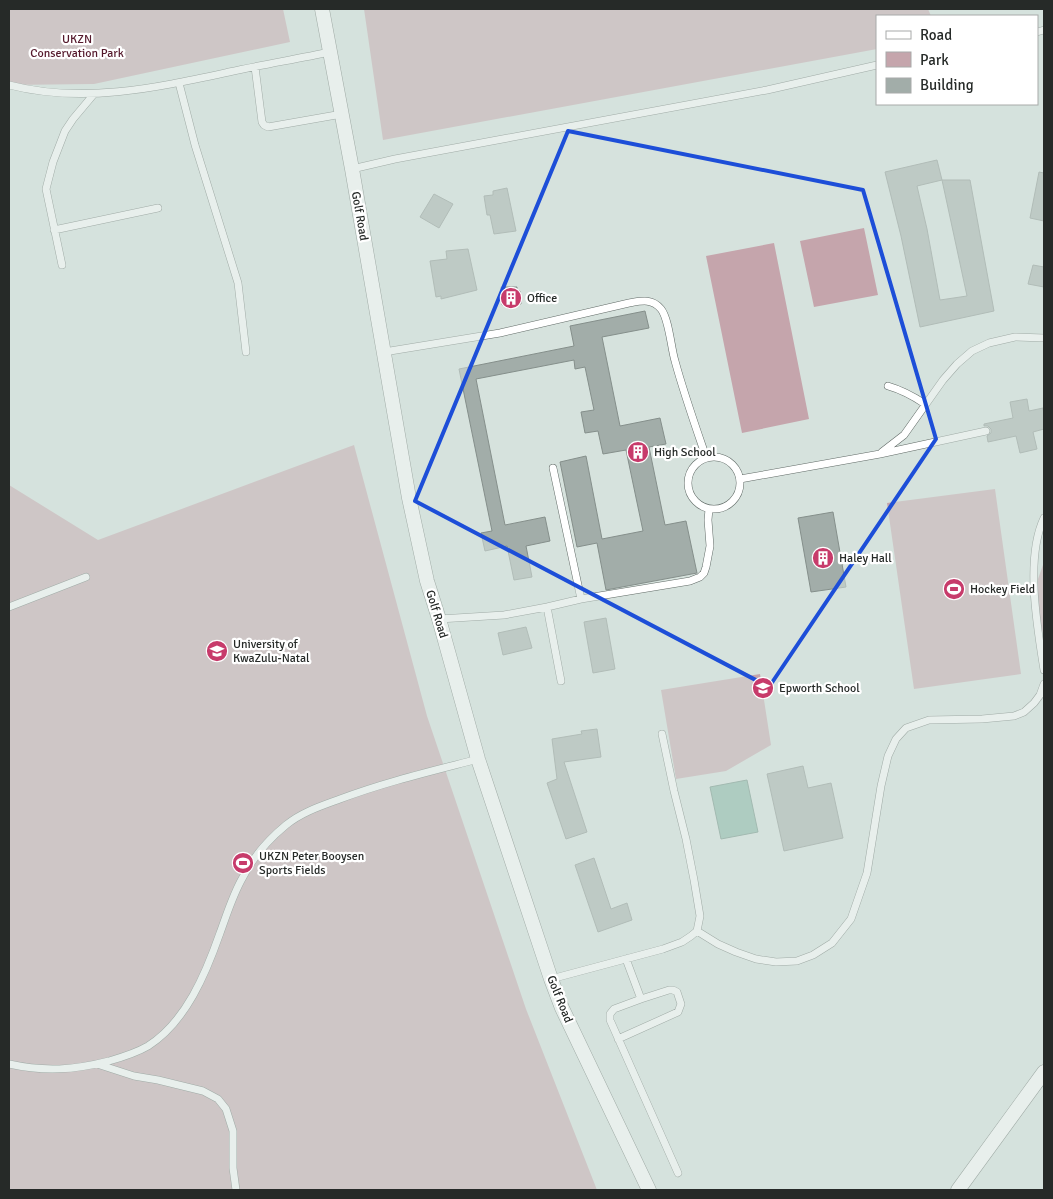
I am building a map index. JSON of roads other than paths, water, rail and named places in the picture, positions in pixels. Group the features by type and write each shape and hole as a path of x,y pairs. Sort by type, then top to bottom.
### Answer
{"street":[{"name":"Golf Road","path":"322,9 352,169 409,498 427,581 440,619 478,760 551,979 562,1008 649,1190"},
{"path":"958,1190 1044,1072"}],"lane":[{"path":"9,85 47,92 72,94 106,93 179,83 330,52"},
{"path":"352,169 395,158 767,90 876,65"},
{"path":"255,67 262,122 264,125 268,127 342,114"},
{"path":"179,83 195,144 238,283 246,352"},
{"path":"62,265 46,190 53,162 65,131 94,94"},
{"path":"54,230 158,208"},
{"path":"384,352 500,334 629,303 644,300 652,302 662,310 666,320 674,359 706,458"},
{"path":"880,454 904,435 956,364 972,352 989,343 1015,337 1044,338"},
{"path":"888,386 914,396 925,404"},
{"path":"740,479 880,454 986,431"},
{"path":"715,456 724,458 738,470 740,488 737,496 725,507 708,509 700,506 689,493 688,476 698,461 706,458 715,456"},
{"path":"552,468 580,599"},
{"path":"440,619 504,615 580,599 690,581 700,577 704,573 710,546 708,509"},
{"path":"1044,518 1036,545 1034,569 1035,612 1044,670"},
{"path":"9,607 86,577"},
{"path":"547,607 561,681"},
{"path":"697,931 736,952 756,959 776,962 797,961 814,955 832,943 851,919 867,873 881,786 888,756 896,739 906,728 929,720 1014,716 1024,712 1034,704 1044,684"},
{"path":"551,979 663,949 682,942 697,931 700,916 686,839 662,734"},
{"path":"9,1064 29,1069 70,1069 129,1055 149,1046 170,1028 188,1006 220,935 242,878 272,838 287,824 311,809 353,794 414,775 478,760"},
{"path":"626,958 641,999"},
{"path":"618,1039 678,1012 681,1004 678,992 669,990 641,999 614,1009 610,1014 610,1020 618,1039 678,1172"},
{"path":"97,1064 134,1076 203,1091 218,1099 226,1109 233,1131 233,1168 236,1190"}],"place":[{"name":"Office","path":"511,298"},
{"name":"High School","path":"638,452"},
{"name":"Haley Hall","path":"823,558"},
{"name":"Hockey Field","path":"954,589"},
{"name":"University of KwaZulu-Natal","path":"217,651"},
{"name":"Epworth School","path":"763,688"},
{"name":"UKZN Peter Booysen Sports Fields","path":"243,863"}],"park label":[{"name":"UKZN Conservation Park","path":"77,46"}]}
